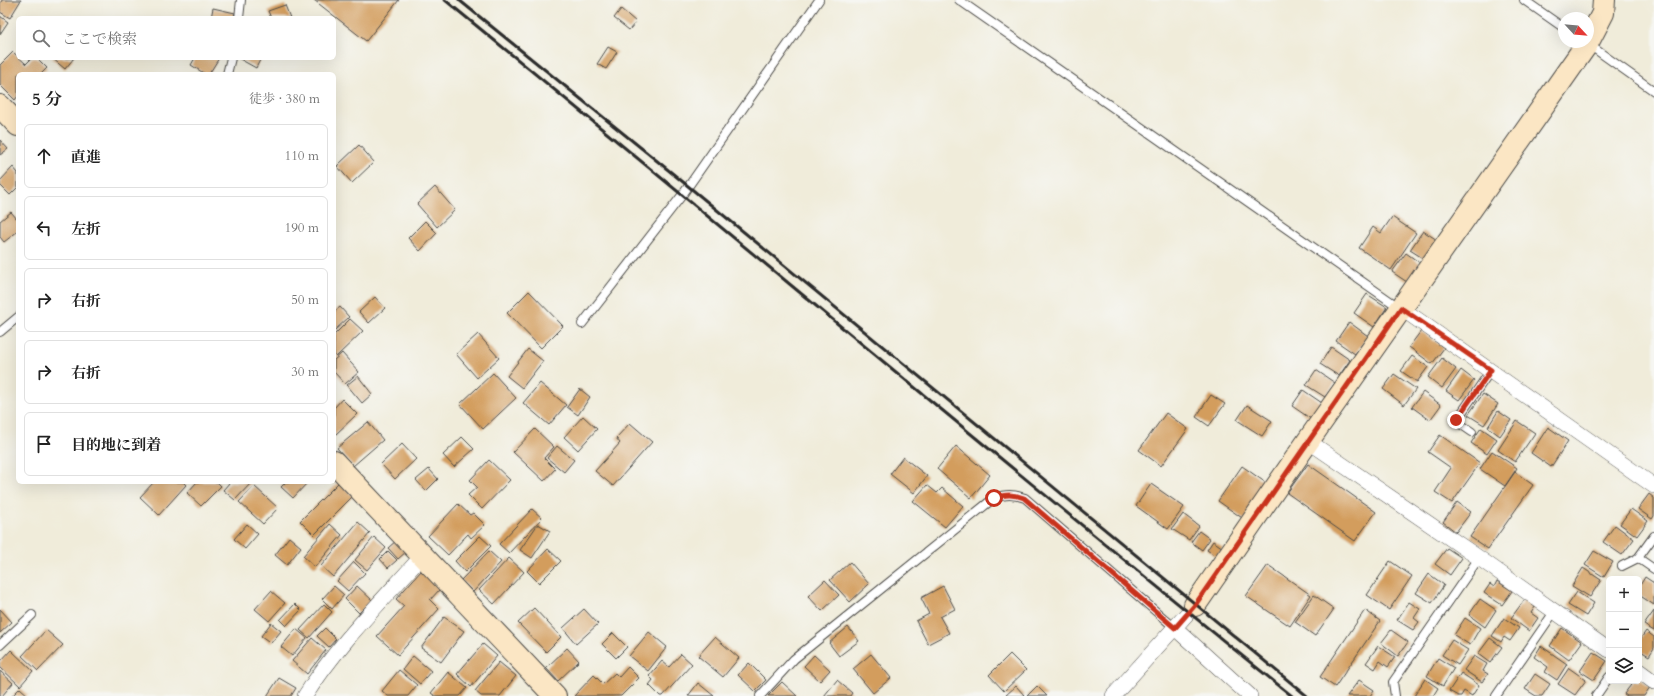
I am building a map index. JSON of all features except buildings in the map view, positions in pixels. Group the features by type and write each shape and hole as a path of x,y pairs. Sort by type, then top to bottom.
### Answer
{"street":[{"path":"1594,29 1603,14 1604,0"},
{"path":"1113,696 1195,605 1583,48"},
{"path":"0,106 16,124"},
{"path":"1401,308 1654,486"},
{"path":"1308,441 1479,558 1606,648"},
{"path":"336,464 555,696"},
{"path":"305,696 314,681 337,652 422,556"},
{"path":"1175,628 1250,696"},
{"path":"1642,674 1654,682"}],"lane":[{"path":"239,16 241,0"},
{"path":"582,324 683,194 819,0"},
{"path":"959,0 1401,308"},
{"path":"1524,0 1558,24"},
{"path":"1593,48 1654,91"},
{"path":"228,72 230,60"},
{"path":"0,332 16,319"},
{"path":"1472,432 1456,420 1491,370"},
{"path":"760,696 794,659 994,498 1004,494 1014,494 1024,498 1175,628"},
{"path":"1622,566 1638,558 1654,536"},
{"path":"1395,696 1393,682 1479,558"},
{"path":"1638,558 1654,569"},
{"path":"1496,696 1554,612"},
{"path":"0,645 32,616"},
{"path":"1596,696 1606,681"}],"railway":[{"path":"445,0 1079,523 1292,696"},
{"path":"459,0 688,186 1307,696"}],"route":[{"path":"994,498 1004,494 1014,494 1024,498 1175,628 1195,605 1401,308 1491,370 1456,420"}]}
